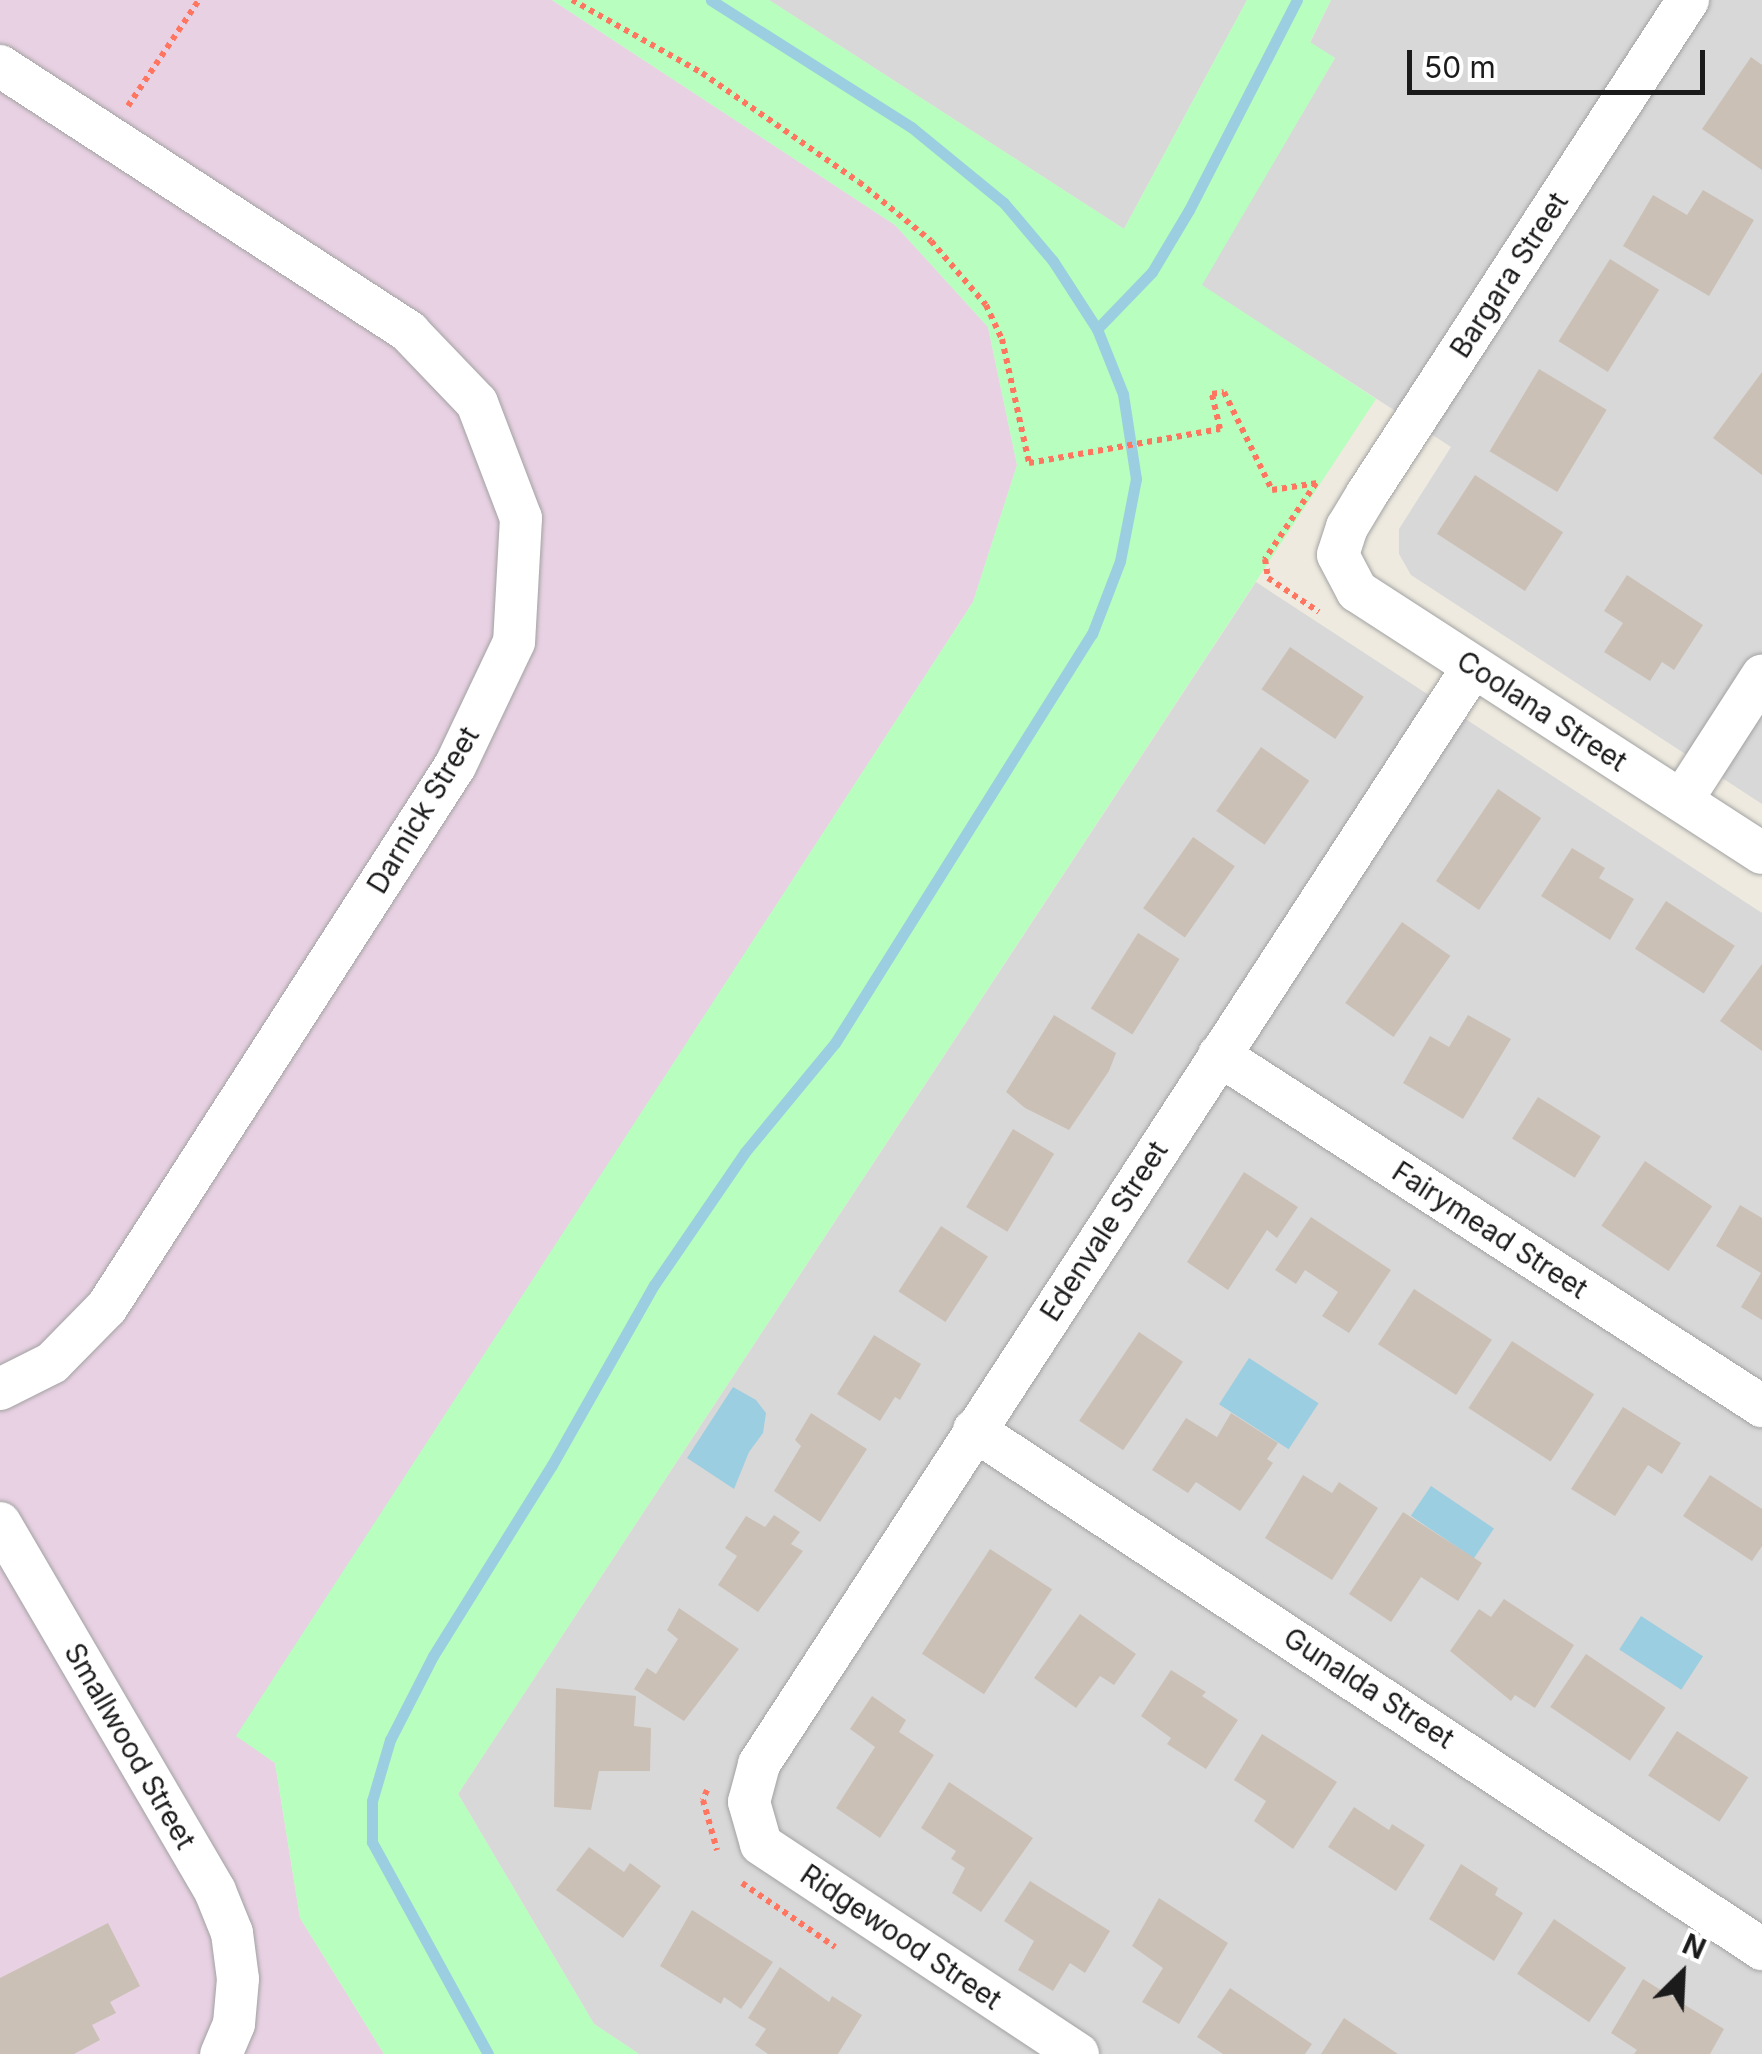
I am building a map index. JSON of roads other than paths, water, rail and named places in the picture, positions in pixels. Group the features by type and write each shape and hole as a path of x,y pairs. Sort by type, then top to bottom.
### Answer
{"street":[{"name":"Bargara Street","path":"1338,555 1347,527 1367,494 1688,0"},
{"name":"Darnick Street","path":"0,66 409,332 477,403 521,518 514,642 455,766 107,1307 52,1362 0,1389"},
{"name":"Coolana Street","path":"1338,555 1357,592 1762,853"},
{"name":"Edenvale Street","path":"749,1802 758,1764 1473,667"},
{"path":"1682,800 1762,676"},
{"name":"Fairymead Street","path":"1219,1055 1762,1406"},
{"name":"Gunalda Street","path":"974,1430 1762,1950"},
{"name":"Smallwood Street","path":"0,1522 214,1891 232,1933 238,1979 234,2024 221,2054"},
{"name":"Ridgewood Street","path":"749,1802 761,1844 1078,2054"}],"water":[{"path":"1249,1358 1319,1403 1289,1449 1219,1404"},
{"path":"733,1387 756,1400 766,1413 763,1433 749,1452 734,1489 687,1458"},
{"path":"1431,1486 1494,1528 1474,1558 1411,1516"},
{"path":"1641,1616 1703,1656 1681,1690 1619,1650"}],"waterway":[{"path":"488,2054 372,1842 372,1801 390,1740 433,1656 552,1465 654,1285 745,1152 835,1043 1092,634 1120,561 1136,479 1123,394 1097,329 1053,261 1004,203 911,127 711,0"},
{"path":"1097,329 1152,272 1189,210 1297,0"}]}
